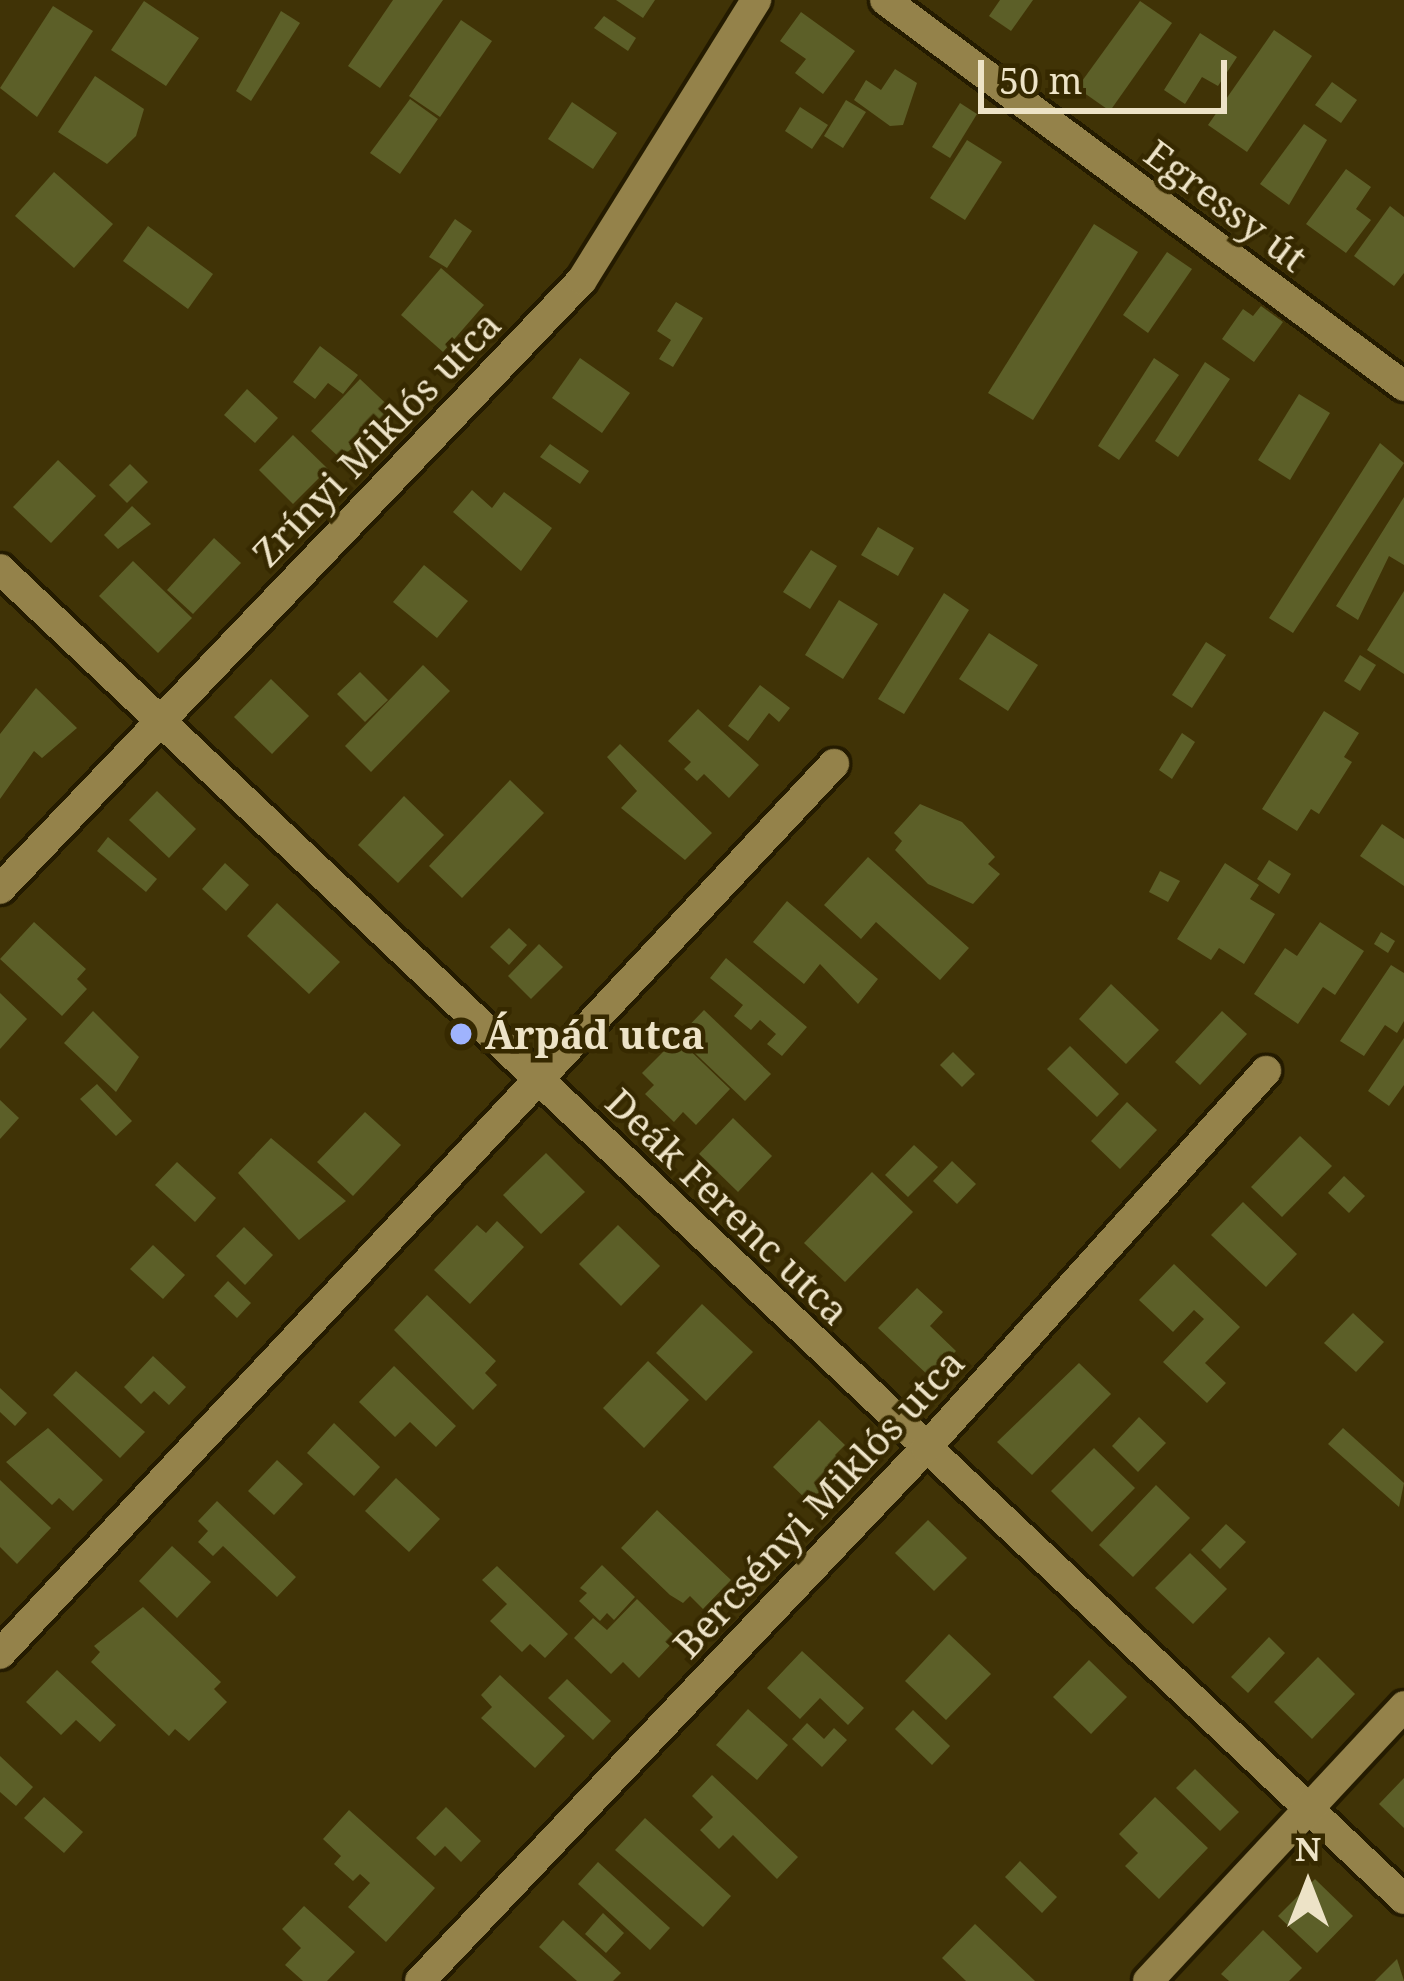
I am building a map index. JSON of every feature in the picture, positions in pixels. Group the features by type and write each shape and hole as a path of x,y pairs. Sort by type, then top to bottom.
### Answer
{"street":[{"name":"Zrínyi Miklós utca","path":"0,889 582,280 756,0"},
{"name":"Egressy út","path":"885,0 1404,386"},
{"name":"Deák Ferenc utca","path":"0,569 1404,1898"},
{"path":"0,1654 542,1083 834,764"},
{"name":"Bercsényi Miklós utca","path":"420,1981 926,1448 1266,1071"},
{"path":"1148,1981 1404,1706"}],"building":[{"path":"393,0 443,0 380,88 348,66"},
{"path":"616,0 655,0 643,18"},
{"path":"1000,0 1033,0 1011,31 989,16"},
{"path":"144,1 199,38 166,86 111,50"},
{"path":"1140,1 1172,23 1110,111 1077,88"},
{"path":"53,6 93,31 37,117 0,88"},
{"path":"281,11 300,23 251,101 236,91"},
{"path":"801,12 855,51 823,94 795,73 806,59 780,41"},
{"path":"604,16 636,38 628,51 594,28"},
{"path":"461,20 492,41 440,117 409,96"},
{"path":"1274,30 1312,56 1247,152 1208,125"},
{"path":"1200,33 1237,57 1218,86 1202,77 1185,104 1164,90"},
{"path":"895,69 917,83 903,125 890,126 854,100 866,80 881,90"},
{"path":"95,76 144,109 136,136 107,164 58,132"},
{"path":"1332,82 1357,100 1341,123 1315,105"},
{"path":"410,99 438,119 400,174 370,153"},
{"path":"846,100 866,112 843,148 824,136"},
{"path":"572,102 617,133 593,169 548,139"},
{"path":"960,103 977,114 950,158 932,147"},
{"path":"800,107 828,125 812,149 785,131"},
{"path":"1304,124 1327,140 1289,205 1260,184"},
{"path":"967,140 1002,162 965,220 930,198"},
{"path":"1346,169 1371,187 1356,209 1371,220 1346,253 1306,224"},
{"path":"54,172 113,224 74,268 15,216"},
{"path":"1390,206 1404,217 1404,273 1394,286 1354,256"},
{"path":"455,219 472,231 447,268 429,257"},
{"path":"1094,224 1138,252 1033,420 988,393"},
{"path":"148,226 213,274 188,309 123,261"},
{"path":"1167,252 1192,269 1148,333 1123,315"},
{"path":"441,268 484,305 443,352 401,315"},
{"path":"676,302 703,318 673,367 659,359 671,340 657,331"},
{"path":"1261,306 1283,322 1254,362 1222,339 1243,309 1253,316"},
{"path":"320,346 358,375 343,394 328,383 315,399 293,382"},
{"path":"580,358 630,393 602,433 552,398"},
{"path":"1154,358 1179,375 1119,460 1098,446"},
{"path":"1205,362 1230,379 1178,457 1155,441"},
{"path":"360,379 396,413 340,458 311,431"},
{"path":"247,389 278,418 255,443 224,415"},
{"path":"1299,394 1330,413 1290,480 1258,460"},
{"path":"293,435 328,469 293,504 259,470"},
{"path":"1380,443 1404,463 1293,633 1269,618"},
{"path":"550,444 589,471 580,484 540,457"},
{"path":"58,460 96,496 51,543 13,507"},
{"path":"130,464 148,482 127,503 109,485"},
{"path":"472,490 492,508 504,492 552,528 521,571 453,512"},
{"path":"1404,497 1404,565 1389,556 1358,620 1336,606"},
{"path":"132,506 151,524 118,549 104,535"},
{"path":"878,527 914,548 898,576 861,555"},
{"path":"214,538 241,563 193,614 167,590"},
{"path":"811,550 837,566 810,609 783,592"},
{"path":"133,561 192,618 158,653 99,596"},
{"path":"424,565 468,601 437,638 393,602"},
{"path":"1404,591 1404,674 1367,650"},
{"path":"944,593 969,610 904,714 878,699"},
{"path":"839,600 878,624 843,679 805,655"},
{"path":"989,633 1038,665 1008,711 959,679"},
{"path":"1206,642 1226,655 1192,708 1172,695"},
{"path":"1360,655 1376,665 1360,691 1344,681"},
{"path":"423,665 450,691 371,772 345,746"},
{"path":"360,672 388,700 365,722 337,694"},
{"path":"271,679 309,716 272,754 234,717"},
{"path":"760,685 790,708 779,722 769,713 748,741 728,726"},
{"path":"36,688 77,728 42,758 34,751 0,799 0,734"},
{"path":"698,709 759,765 729,798 704,774 697,781 684,769 691,762 668,741"},
{"path":"1324,711 1359,733 1344,757 1352,762 1319,814 1311,809 1297,831 1262,809"},
{"path":"1182,733 1195,742 1172,779 1159,770"},
{"path":"620,744 712,833 685,860 621,808 637,791 607,757"},
{"path":"510,780 544,813 462,898 429,866"},
{"path":"157,791 196,829 169,858 129,820"},
{"path":"404,796 444,835 398,883 358,845"},
{"path":"920,804 962,822 995,857 988,864 1000,874 973,904 928,884 895,850 902,841 894,833"},
{"path":"1382,824 1404,839 1404,886 1360,856"},
{"path":"108,837 157,879 146,892 97,851"},
{"path":"868,857 969,948 940,980 876,922 861,939 824,905"},
{"path":"1269,860 1291,874 1279,894 1257,879"},
{"path":"225,863 249,885 226,911 202,889"},
{"path":"1225,863 1259,885 1250,899 1275,914 1244,964 1219,948 1211,960 1177,939"},
{"path":"1160,871 1180,881 1168,902 1149,892"},
{"path":"787,901 878,979 858,1004 820,964 804,984 753,942"},
{"path":"277,903 340,962 309,994 247,936"},
{"path":"34,922 86,969 77,979 87,989 62,1016 0,959"},
{"path":"1320,922 1364,951 1335,995 1323,987 1298,1024 1254,994 1285,948 1297,956"},
{"path":"509,928 527,945 509,965 490,947"},
{"path":"1381,932 1395,941 1388,953 1374,944"},
{"path":"539,944 563,967 531,999 508,976"},
{"path":"726,958 807,1027 782,1056 767,1044 776,1034 760,1020 751,1030 734,1016 743,1005 710,978"},
{"path":"1391,965 1404,973 1404,1021 1397,1033 1385,1025 1364,1056 1340,1041"},
{"path":"1111,984 1159,1030 1126,1064 1079,1019"},
{"path":"0,993 27,1019 0,1049"},
{"path":"704,1010 771,1074 745,1101 678,1037"},
{"path":"93,1011 139,1057 116,1092 64,1043"},
{"path":"1222,1011 1247,1034 1200,1085 1175,1062"},
{"path":"677,1038 730,1089 696,1125 683,1112 674,1122 645,1094 654,1085 642,1073"},
{"path":"1404,1038 1404,1085 1389,1106 1368,1091"},
{"path":"1070,1046 1119,1094 1097,1117 1047,1069"},
{"path":"953,1052 975,1074 962,1087 940,1065"},
{"path":"97,1084 132,1121 116,1136 80,1099"},
{"path":"0,1100 19,1118 0,1139"},
{"path":"1127,1102 1157,1130 1120,1169 1091,1141"},
{"path":"365,1112 401,1145 353,1196 317,1162"},
{"path":"733,1118 772,1156 738,1192 699,1154"},
{"path":"1300,1136 1332,1166 1282,1217 1251,1187"},
{"path":"271,1138 346,1201 299,1240 238,1173"},
{"path":"914,1145 938,1167 908,1197 885,1175"},
{"path":"546,1153 585,1192 541,1234 503,1195"},
{"path":"952,1161 976,1184 957,1204 933,1181"},
{"path":"177,1162 216,1198 195,1222 155,1185"},
{"path":"872,1172 913,1212 845,1282 804,1243"},
{"path":"1344,1176 1365,1196 1349,1213 1328,1193"},
{"path":"1243,1202 1297,1254 1266,1287 1211,1235"},
{"path":"497,1221 524,1247 470,1304 434,1270 477,1225 486,1233"},
{"path":"618,1225 660,1266 621,1306 579,1264"},
{"path":"244,1227 273,1255 245,1285 216,1256"},
{"path":"153,1245 185,1275 163,1299 130,1269"},
{"path":"1174,1264 1240,1327 1205,1363 1226,1383 1207,1403 1163,1362 1204,1319 1194,1310 1173,1332 1139,1300"},
{"path":"228,1281 251,1303 237,1318 214,1296"},
{"path":"917,1288 943,1312 930,1326 956,1351 931,1378 878,1328"},
{"path":"427,1295 496,1361 485,1373 497,1385 473,1410 394,1330"},
{"path":"702,1304 753,1352 706,1401 656,1353"},
{"path":"1353,1313 1384,1342 1356,1372 1324,1343"},
{"path":"153,1356 186,1387 169,1405 154,1391 141,1404 124,1387"},
{"path":"648,1361 689,1400 644,1448 603,1408"},
{"path":"1079,1363 1111,1394 1032,1475 997,1442"},
{"path":"394,1366 456,1426 436,1447 410,1422 395,1437 359,1402"},
{"path":"76,1371 145,1432 120,1458 53,1395"},
{"path":"0,1388 27,1413 15,1426 0,1412"},
{"path":"1139,1417 1166,1443 1138,1472 1112,1446"},
{"path":"819,1420 845,1445 835,1455 846,1465 809,1502 773,1467"},
{"path":"334,1423 380,1467 354,1496 307,1453"},
{"path":"48,1428 103,1480 73,1511 59,1498 52,1505 6,1462"},
{"path":"1343,1428 1404,1483 1399,1507 1328,1444"},
{"path":"1094,1448 1135,1488 1092,1532 1051,1491"},
{"path":"277,1460 303,1484 274,1515 248,1491"},
{"path":"396,1478 440,1519 409,1552 365,1511"},
{"path":"0,1480 51,1528 17,1564 0,1547"},
{"path":"1156,1485 1190,1518 1133,1577 1099,1545"},
{"path":"217,1501 296,1577 277,1597 223,1546 213,1556 198,1542 208,1531 198,1521"},
{"path":"657,1510 731,1580 703,1609 690,1596 683,1603 670,1595 621,1548"},
{"path":"928,1520 967,1558 934,1591 895,1553"},
{"path":"1226,1524 1246,1542 1220,1569 1201,1550"},
{"path":"172,1546 211,1582 177,1618 139,1581"},
{"path":"1190,1553 1227,1589 1193,1624 1155,1588"},
{"path":"602,1565 635,1597 614,1620 607,1613 600,1621 579,1601 587,1593 580,1588"},
{"path":"497,1566 568,1634 545,1658 530,1644 522,1652 490,1621 507,1604 482,1580"},
{"path":"637,1599 677,1638 639,1678 623,1662 611,1674 574,1638 593,1618 607,1630"},
{"path":"143,1607 221,1682 214,1689 227,1702 189,1741 175,1729 169,1736 91,1662 100,1652 94,1646"},
{"path":"949,1634 991,1674 946,1720 905,1681"},
{"path":"1269,1637 1285,1653 1248,1693 1231,1677"},
{"path":"802,1651 864,1708 848,1725 820,1698 800,1719 767,1688"},
{"path":"1318,1657 1355,1694 1312,1739 1274,1702"},
{"path":"1089,1660 1127,1697 1091,1734 1053,1697"},
{"path":"57,1670 116,1725 100,1742 76,1720 61,1735 26,1702"},
{"path":"500,1675 565,1736 535,1768 481,1718 492,1707 481,1695"},
{"path":"567,1679 611,1721 593,1740 548,1698"},
{"path":"748,1709 788,1745 757,1780 716,1745"},
{"path":"913,1710 950,1746 932,1765 895,1729"},
{"path":"807,1723 824,1739 834,1728 847,1740 822,1767 792,1739"},
{"path":"0,1756 33,1787 16,1806 0,1792"},
{"path":"1195,1769 1239,1812 1220,1831 1176,1788"},
{"path":"712,1775 798,1857 777,1879 733,1835 719,1849 700,1830 713,1817 692,1796"},
{"path":"1404,1778 1404,1828 1379,1804"},
{"path":"44,1797 83,1832 64,1853 24,1818"},
{"path":"1155,1797 1208,1848 1159,1899 1125,1866 1138,1853 1119,1834"},
{"path":"446,1807 481,1841 461,1862 445,1846 435,1856 416,1838"},
{"path":"349,1810 435,1888 386,1942 348,1907 370,1883 360,1874 353,1881 334,1864 341,1856 323,1839"},
{"path":"645,1818 731,1896 703,1927 615,1850"},
{"path":"1020,1861 1057,1897 1042,1913 1005,1877"},
{"path":"598,1862 670,1928 650,1950 578,1884"},
{"path":"1315,1879 1353,1916 1317,1953 1278,1916"},
{"path":"304,1906 355,1952 327,1981 303,1981 285,1965 301,1948 282,1929"},
{"path":"603,1913 624,1933 606,1953 585,1934"},
{"path":"563,1920 621,1973 613,1981 577,1981 539,1947"},
{"path":"975,1924 1035,1981 966,1981 942,1958"},
{"path":"1263,1930 1302,1968 1289,1981 1229,1981 1221,1974"},
{"path":"1397,1959 1404,1981 1375,1981"}],"place":[{"name":"Árpád utca","path":"461,1034"}]}
